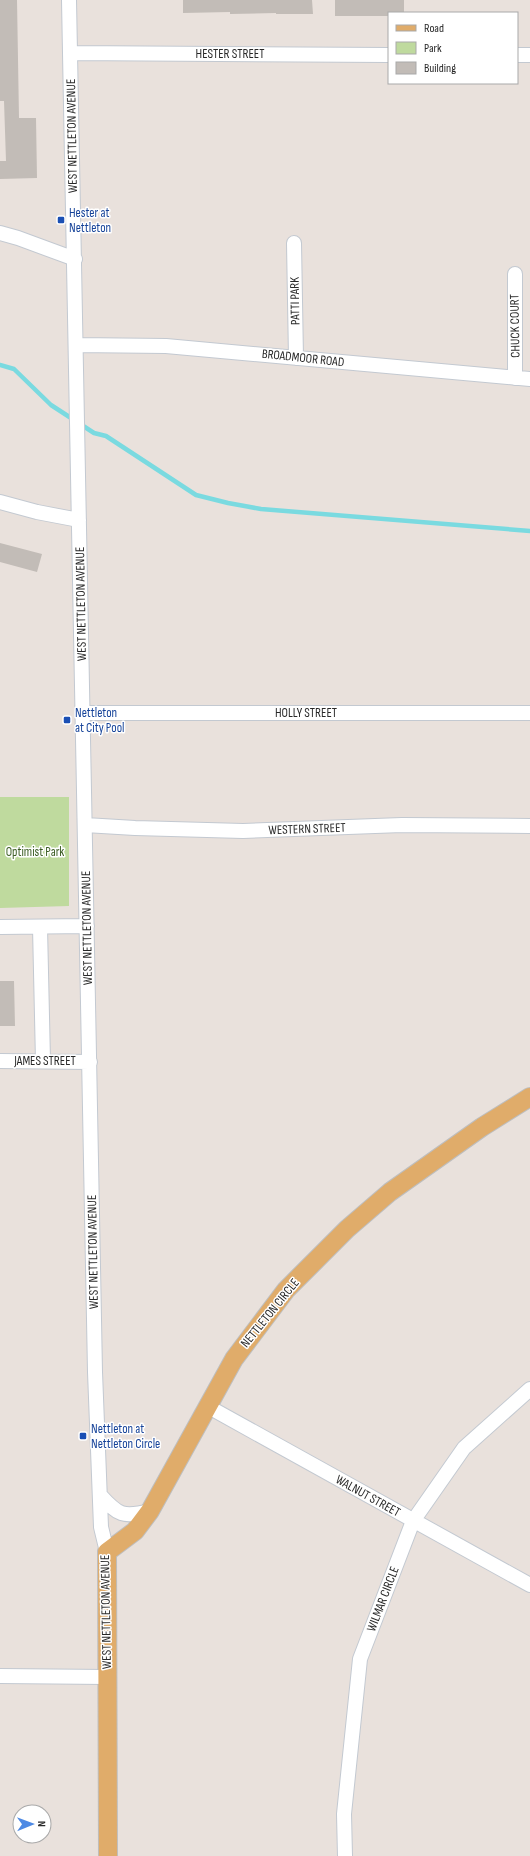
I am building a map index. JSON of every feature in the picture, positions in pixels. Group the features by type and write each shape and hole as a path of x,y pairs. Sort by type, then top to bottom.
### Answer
{"main road":[{"name":"NETTLETON CIRCLE","path":"107,1552 135,1531 150,1511 234,1359 286,1290 347,1229 390,1192 482,1127 530,1097"},
{"name":"WEST NETTLETON AVENUE","path":"107,1552 108,1856"}],"street":[{"name":"WEST NETTLETON AVENUE","path":"69,0 95,1364 101,1527 107,1552"},
{"name":"HESTER STREET","path":"70,53 388,54"},
{"path":"518,55 530,55"},
{"path":"0,233 75,259"},
{"name":"PATTI PARK","path":"294,243 296,358"},
{"name":"CHUCK COURT","path":"515,274 516,378"},
{"name":"BROADMOOR ROAD","path":"76,345 166,346 530,379"},
{"path":"0,502 37,512 79,520"},
{"name":"HOLLY STREET","path":"83,713 530,713"},
{"name":"WESTERN STREET","path":"85,825 243,831 402,825 530,826"},
{"path":"40,926 43,1061"},
{"path":"0,927 87,926"},
{"name":"JAMES STREET","path":"0,1061 90,1062"},
{"name":"WILMAR CIRCLE","path":"345,1856 344,1814 360,1659 413,1521 464,1448 530,1389"},
{"name":"WALNUT STREET","path":"207,1406 413,1521 470,1550 530,1585"},
{"path":"100,1495 118,1513 136,1514 150,1511"},
{"path":"0,1676 107,1677"}],"green space":[{"name":"Optimist Park","path":"0,797 69,797 69,906 0,908"}],"building":[{"path":"0,0 17,0 19,118 36,118 37,178 0,179 0,161 6,161 4,101 0,101"},
{"path":"183,0 312,0 313,14 230,14 230,12 183,13"},
{"path":"335,0 404,0 404,12 388,12 388,16 335,16"},
{"path":"0,543 42,554 37,572 0,562"},
{"path":"0,981 14,981 15,1026 0,1026"}],"waterway":[{"path":"0,365 14,369 51,405 94,433 106,436 196,495 261,509 530,531"}],"place":[{"name":"Hester at Nettleton","path":"61,220"},
{"name":"Nettleton at City Pool","path":"67,720"},
{"name":"Nettleton at Nettleton Circle","path":"83,1436"}]}
